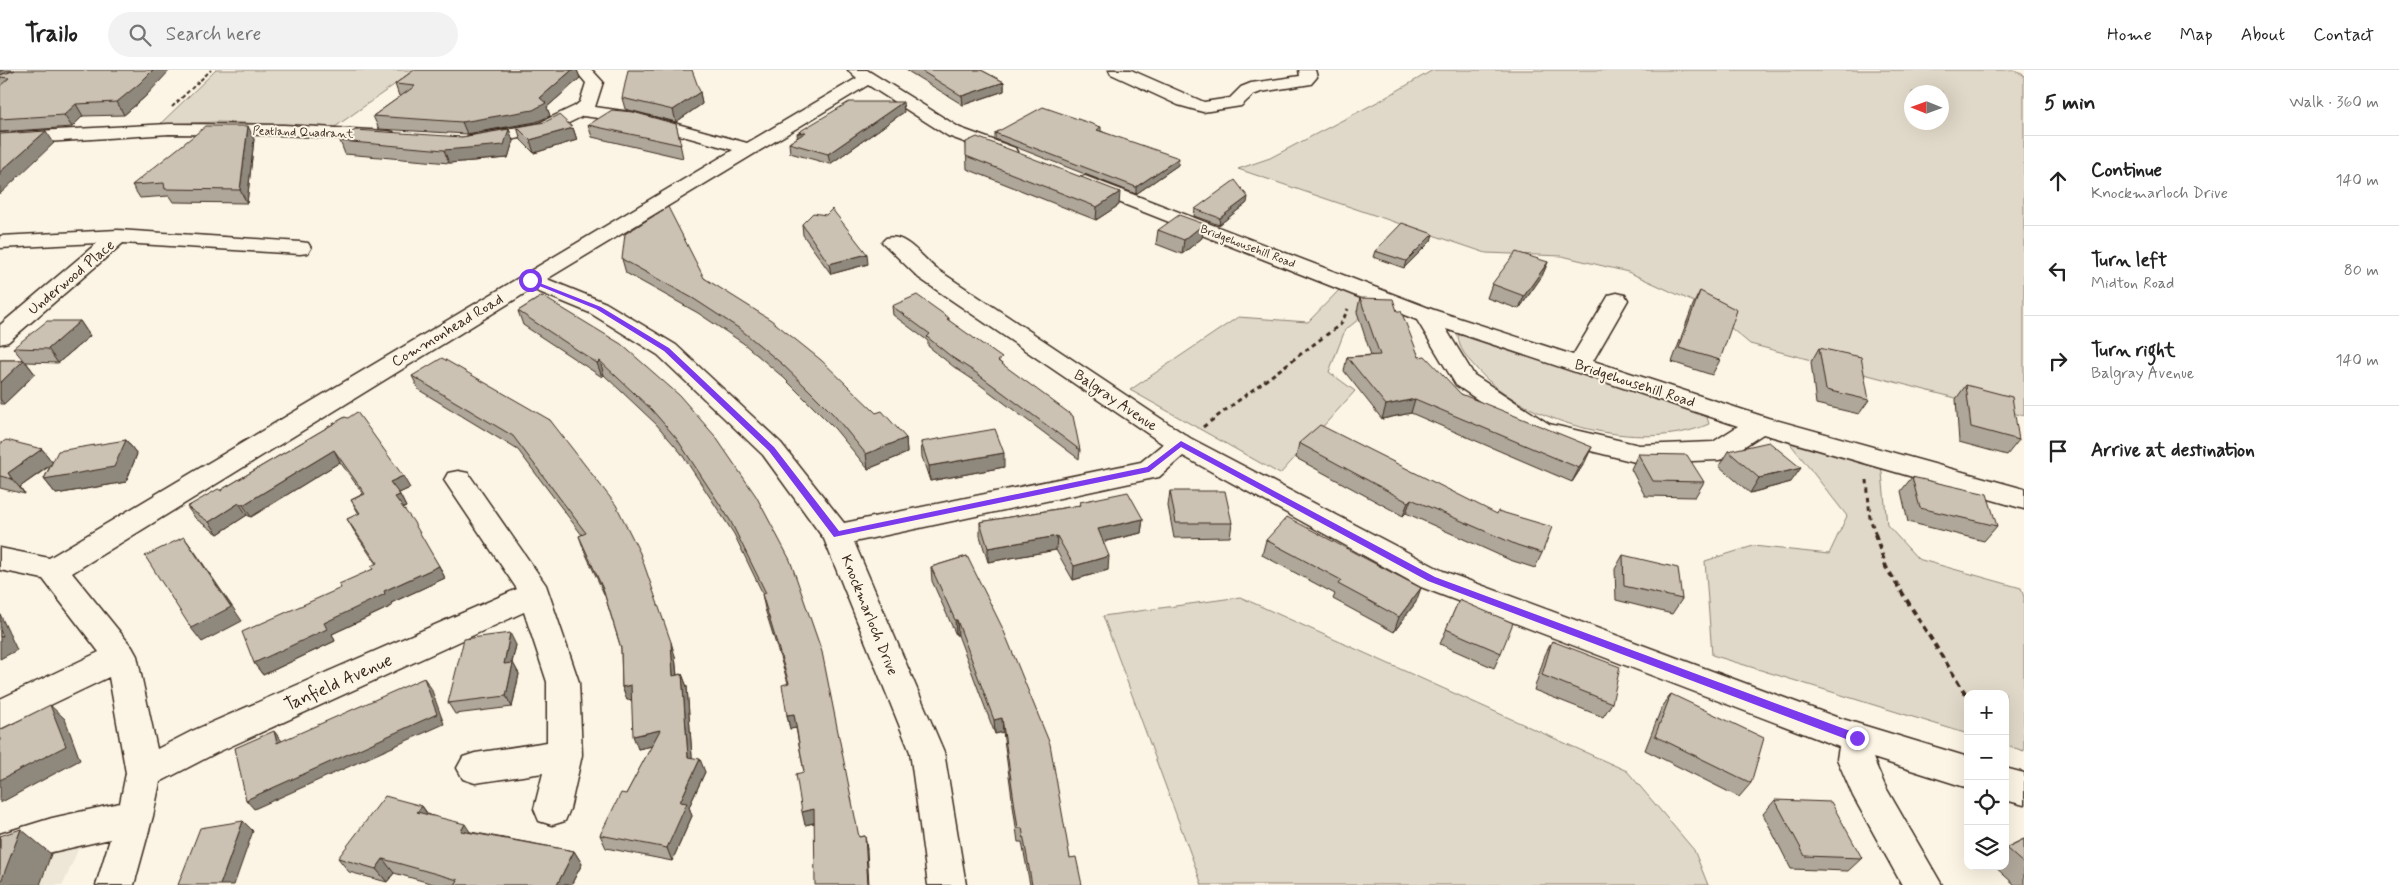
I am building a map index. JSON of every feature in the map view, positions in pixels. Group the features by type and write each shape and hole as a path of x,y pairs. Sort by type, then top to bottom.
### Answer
{"street":[{"path":"458,141 467,142 542,129 581,110 588,104 595,82 583,70"},
{"path":"1117,70 1184,101 1203,107 1235,102 1247,91 1257,87 1306,80 1309,77 1307,70"},
{"path":"862,74 954,132 1028,160"},
{"name":"Commonhead Road","path":"53,570 749,149 862,74"},
{"path":"581,110 637,118 749,149"},
{"name":"Peatland Quadrant","path":"0,139 148,130 284,130 400,137"},
{"name":"Bridgehousehill Road","path":"1064,174 1426,315 1759,424 2024,499"},
{"path":"0,242 118,236 300,248"},
{"name":"Underwood Place","path":"0,337 118,236"},
{"name":"Balgray Avenue","path":"892,242 927,273 1181,444 1432,579 1857,738 1964,772"},
{"name":"Knockmarloch Drive","path":"530,280 598,308 667,350 772,449 837,534 927,752 947,885"},
{"path":"1579,365 1617,300"},
{"path":"1426,315 1465,380 1540,430 1639,454 1719,451 1759,424"},
{"path":"837,534 1149,470 1181,444"},
{"path":"458,480 531,585 563,682 565,755 552,809"},
{"path":"0,559 53,570 122,656 144,773 135,816 115,885"},
{"name":"Tanfield Avenue","path":"144,773 204,742 534,594"},
{"path":"0,715 122,656"},
{"path":"1857,738 1854,759 1871,796 1923,885"},
{"path":"475,768 565,755"},
{"path":"2009,785 2024,790"},
{"path":"0,851 52,835 135,816"}],"path":[{"path":"148,130 211,70"},
{"path":"1181,444 1340,324 1358,289"},
{"path":"1865,454 1870,518 1886,567 1964,692"}],"shaded area":[{"path":"216,70 415,70 335,127 219,122 160,124"},
{"path":"1433,70 2012,70 2024,75 2024,416 1750,344 1707,308 1628,272 1562,256 1486,253 1238,169 1270,158 1383,99"},
{"path":"1343,286 1381,302 1345,330 1329,372 1355,391 1280,474 1130,390 1238,317 1308,322"},
{"path":"1466,334 1701,412 1707,417 1709,424 1681,433 1651,436 1618,434 1585,428 1553,418 1523,405 1497,388 1476,368 1464,353 1458,340 1458,335"},
{"path":"1785,437 1881,462 1887,525 1918,559 2021,588 2024,597 2024,751 2009,746 2009,690 1964,690 1964,733 1712,655 1705,561 1753,546 1829,554 1847,516"},
{"path":"1240,597 1627,771 1694,850 1708,885 1202,885 1103,616"},
{"path":"94,812 63,885 0,885"}],"building":[{"path":"16,70 153,70 117,102 76,104 64,115 0,119 0,86 9,78 0,77 0,75"},
{"path":"414,70 572,70 540,98 546,103 533,110 462,122 373,116 415,86 395,84"},
{"path":"628,70 692,70 700,92 673,110 622,98"},
{"path":"920,70 981,70 1004,82 962,96"},
{"path":"849,102 903,102 828,154 789,143 806,132 797,133"},
{"path":"1043,107 1101,127 1097,130 1179,158 1136,187 995,133"},
{"path":"612,110 633,112 676,124 681,145 588,125"},
{"path":"559,115 573,128 530,140 517,127 545,122"},
{"path":"206,126 248,126 240,190 165,189 164,183 132,185"},
{"path":"509,129 504,145 444,150 340,141 355,130 462,137"},
{"path":"46,131 0,172 0,134"},
{"path":"977,137 1120,192 1097,207 966,156 966,142"},
{"path":"1235,180 1248,197 1220,218 1195,209"},
{"path":"668,207 704,278 771,320 821,360 876,413 882,411 906,438 866,454 833,414 808,389 782,364 740,329 694,299 622,259 625,234"},
{"path":"832,209 867,254 829,264 802,224 813,213 826,215"},
{"path":"1179,215 1204,224 1184,240 1158,230"},
{"path":"1402,223 1433,234 1406,261 1375,251"},
{"path":"1516,252 1548,262 1524,296 1492,284"},
{"path":"1700,291 1737,310 1720,360 1679,348"},
{"path":"917,295 1002,358 998,361 1073,416 1080,450 975,372 953,358 927,337 930,334 892,306"},
{"path":"542,296 621,344 679,395 715,436 756,496 790,560 822,652 859,837 865,836 868,885 815,885 814,809 802,812 796,774 804,772 794,714 787,715 782,685 789,683 762,594 766,593 730,520 677,439 652,410 600,361 597,363 518,311"},
{"path":"1360,298 1393,299 1397,311 1401,311 1419,357 1425,356 1461,394 1592,447 1579,468 1415,399 1386,405 1347,357 1380,355"},
{"path":"47,321 80,321 48,349 13,348"},
{"path":"1819,348 1861,357 1869,400 1826,390"},
{"path":"442,358 550,420 616,505 640,553 671,642 673,676 682,674 688,757 700,759 680,802 687,803 667,848 600,835 621,793 626,794 660,730 633,736 631,685 622,687 621,648 603,589 579,536 586,533 513,436 412,376"},
{"path":"0,360 24,360 0,383"},
{"path":"1966,385 2012,397 2019,440 1971,427"},
{"path":"357,412 403,476 390,482 400,495 395,497 413,521 439,566 384,591 385,594 324,623 327,629 254,663 242,632 341,588 339,584 373,569 371,566 377,563 347,519 360,513 351,500 365,494 334,450 243,505 239,503 209,522 187,507 218,489 222,491 345,417 348,418"},
{"path":"1320,425 1497,514 1498,511 1552,527 1542,553 1517,545 1411,499 1408,502 1299,443"},
{"path":"995,429 1004,453 929,466 921,442"},
{"path":"6,440 42,449 8,473 12,479 0,476 0,444"},
{"path":"126,440 114,467 44,479 58,451"},
{"path":"1769,442 1801,468 1759,478 1728,451"},
{"path":"1638,454 1687,455 1704,482 1653,481"},
{"path":"1912,477 1987,494 1997,526 1920,508"},
{"path":"1170,491 1225,491 1232,523 1176,523"},
{"path":"1128,492 1143,519 1098,529 1109,556 1074,566 1057,536 988,548 980,522 1081,505 1080,502"},
{"path":"1287,517 1421,588 1399,617 1338,584 1341,580 1266,540"},
{"path":"184,537 231,607 191,628 145,556"},
{"path":"1623,555 1678,568 1682,599 1624,586"},
{"path":"967,556 1003,629 1050,744 1070,858 1076,857 1082,885 1032,885 1022,828 1018,828 1002,718 994,720 957,620 955,620 931,567"},
{"path":"1459,600 1513,623 1501,653 1446,629"},
{"path":"510,633 504,664 513,663 506,696 448,703 464,639"},
{"path":"1552,641 1620,667 1612,703 1542,675"},
{"path":"424,678 437,714 246,800 235,748 274,731 277,743"},
{"path":"1671,694 1764,738 1751,783 1655,736"},
{"path":"50,705 66,746 0,780 0,730"},
{"path":"385,796 422,806 417,812 465,824 461,831 574,851 557,885 455,885 458,880 383,859 376,869 338,858"},
{"path":"1775,800 1831,802 1862,858 1805,856"},
{"path":"243,821 220,885 178,885 200,828"},
{"path":"21,829 2,879 0,882 0,836"},
{"path":"2024,839 2024,864 2009,851 2009,846"}],"route":[{"path":"530,280 598,308 667,350 772,449 837,534 1149,470 1181,444 1432,579 1833,731 1857,738"}]}
